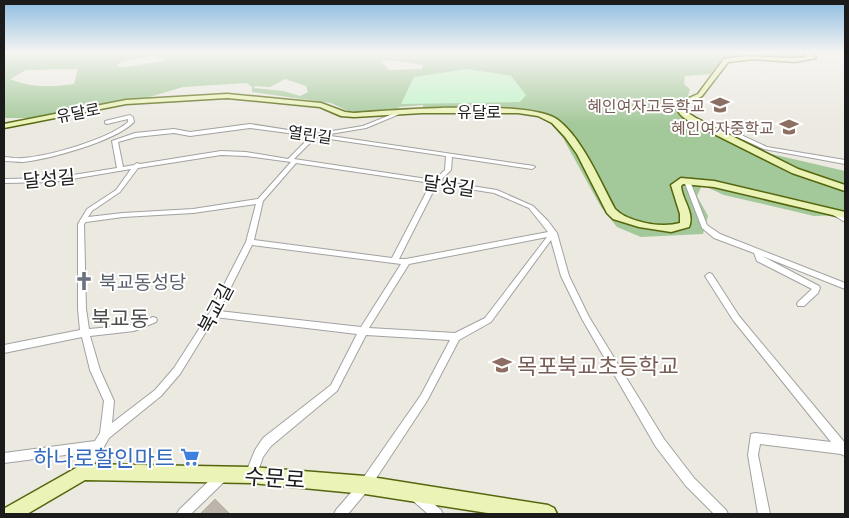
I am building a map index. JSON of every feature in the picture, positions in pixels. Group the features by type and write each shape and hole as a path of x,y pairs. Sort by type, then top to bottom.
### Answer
{"street":[{"path":"713,77 700,95 681,106 683,114 796,171 845,188"},
{"name":"유달로","path":"4,126 137,101 228,96 322,104 344,114 518,111 547,117 568,135 581,154 612,211 617,216 639,224 671,230 685,225 687,218 685,209 676,191 676,185 682,181 687,181"},
{"path":"316,135 364,127 400,112"},
{"path":"4,159 22,160 81,147 114,134 131,122 130,117 107,122"},
{"path":"715,124 766,148 845,162"},
{"name":"열린길","path":"120,168 115,141 174,131 190,134 250,126 532,167"},
{"name":"북교길","path":"83,472 96,446 106,434 167,384 192,349 213,314 250,242 260,201 316,135"},
{"name":"달성길","path":"4,181 54,180 220,153 292,161 495,192 514,198 531,207 553,233 565,276 586,319 660,443 690,482 722,514"},
{"path":"395,260 434,184 448,170 449,155"},
{"path":"106,434 109,401 95,370 85,333 82,310 81,224 89,210 118,191 137,165"},
{"path":"845,215 714,184 687,181 704,226 727,242 845,286"},
{"path":"83,220 123,215 193,211 260,201"},
{"path":"832,212 845,220"},
{"path":"250,242 406,262 553,233"},
{"path":"213,314 363,331 456,337 488,320 553,233"},
{"path":"756,252 760,259 816,288 800,304"},
{"path":"251,475 259,454 267,442 334,388 363,331 406,262"},
{"path":"709,276 736,318 844,450"},
{"path":"4,348 85,333 134,328 152,320"},
{"path":"340,514 366,485 424,398 456,337"},
{"path":"764,514 753,455 754,438 776,439 844,450"},
{"path":"4,458 96,446"},
{"path":"18,512 83,472"},
{"name":"수문로","path":"83,472 251,475 366,485 548,514"},
{"path":"183,514 223,474"},
{"path":"410,491 437,514"}],"green space":[{"path":"4,77 13,77 10,79 26,84 57,86 74,84 76,77 685,77 684,84 690,89 688,96 681,106 692,118 767,153 845,171 845,215 814,216 724,195 702,185 697,196 708,216 703,234 641,237 617,227 601,207 563,138 546,118 520,113 428,109 423,108 423,105 399,107 396,110 352,113 331,103 252,92 252,87 247,83 183,87 146,98 34,118 4,118","holes":["285,79 306,86 308,92 300,96 283,91 254,88 255,86 270,87"]},
{"path":"414,77 512,77 526,95 520,102 401,104"}],"building":[{"path":"215,499 230,514 200,514"}],"place":[{"name":"혜인여자고등학교","path":"720,105"},
{"name":"혜인여자중학교","path":"789,127"},
{"name":"북교동성당","path":"84,281"},
{"name":"목포북교초등학교","path":"502,365"},
{"name":"하나로할인마트","path":"190,457"}],"district":[{"name":"북교동","path":"120,317"}]}
